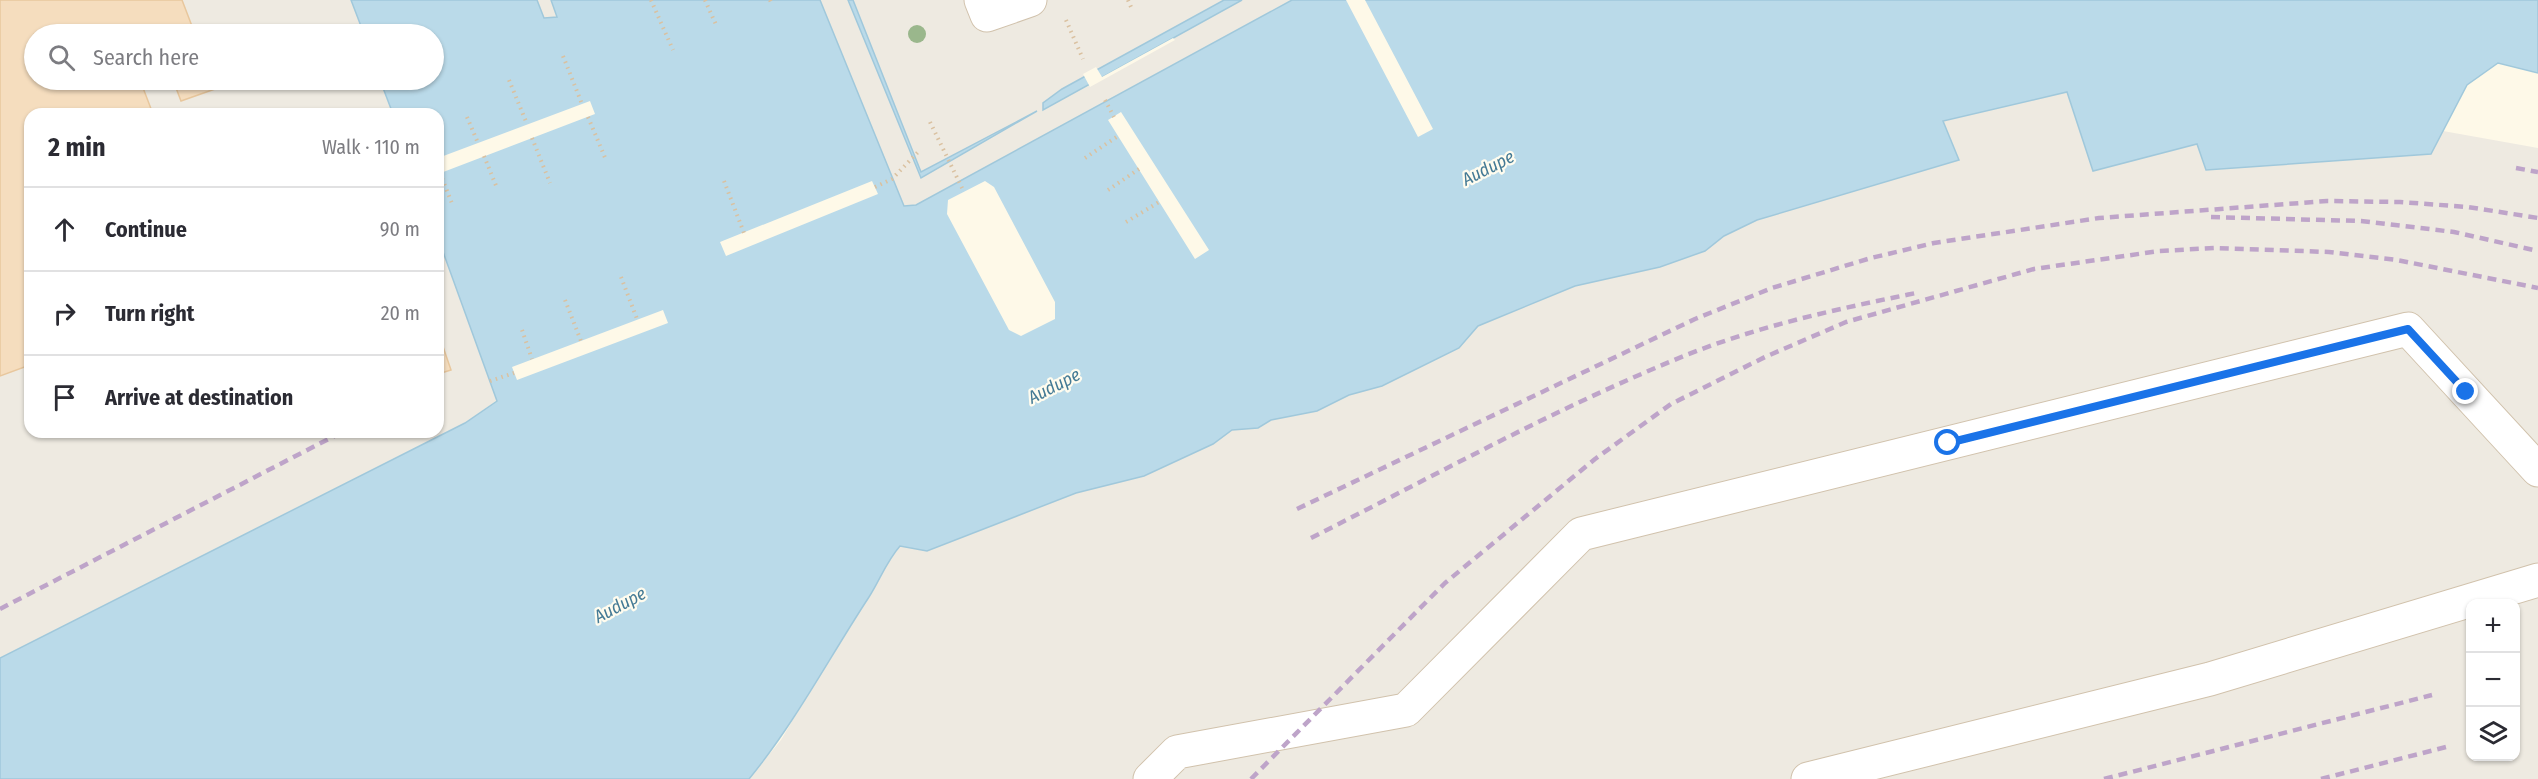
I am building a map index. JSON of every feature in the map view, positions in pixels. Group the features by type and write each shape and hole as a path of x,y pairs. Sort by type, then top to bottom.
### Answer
{"lane":[{"path":"981,0 987,15 1030,0"},
{"path":"1150,779 1177,752 1406,710 1581,534 2408,329 2538,470"},
{"path":"1808,779 2210,679 2538,580"}],"path":[{"path":"651,0 673,50"},
{"path":"705,0 717,27"},
{"path":"1128,0 1131,7"},
{"path":"1066,20 1083,59"},
{"path":"563,56 582,104"},
{"path":"509,80 527,124"},
{"path":"1105,100 1114,117"},
{"path":"467,117 478,143"},
{"path":"588,117 606,160"},
{"path":"930,122 964,192"},
{"path":"1085,158 1118,136"},
{"path":"532,138 550,183"},
{"path":"875,187 892,179 920,150"},
{"path":"484,156 497,188"},
{"path":"1108,190 1139,169"},
{"path":"724,181 744,233"},
{"path":"444,183 453,206"},
{"path":"1126,222 1159,202"},
{"path":"621,277 637,319"},
{"path":"565,300 581,341"},
{"path":"522,330 532,359"},
{"path":"490,381 514,373"}],"shaded area":[{"path":"0,0 351,0 360,24 24,24 24,90 384,90 391,108 24,108 24,438 435,438 0,658"},
{"path":"537,0 551,0 557,17 544,18"},
{"path":"820,0 1292,0 916,205 903,206"},
{"path":"2067,92 2093,171 2197,144 2206,170 2431,154 2443,131 2538,148 2538,779 749,779 781,740 843,635 870,595 888,560 900,546 927,551 1076,493 1144,476 1213,444 1232,430 1258,428 1271,420 1317,411 1349,395 1382,386 1459,348 1478,326 1575,286 1660,267 1705,251 1724,236 1757,220 1958,160 1943,121"},
{"path":"444,254 497,400 465,423 444,434"}],"water":[{"name":"Audupe","path":"351,0 537,0 544,18 557,17 551,0 820,0 904,206 916,205 1292,0 2538,0 2538,73 2498,63 2467,85 2431,154 2206,170 2197,144 2093,171 2067,92 1943,121 1959,160 1757,220 1724,236 1705,251 1660,267 1575,286 1478,326 1459,348 1382,386 1349,395 1317,411 1271,420 1258,428 1232,430 1213,444 1144,476 1076,493 927,551 900,546 797,713 749,779 0,779 0,658 435,438 444,438 444,434 465,423 497,401 444,255 444,108 391,108 384,90 444,90 444,24 360,24"},
{"path":"848,0 853,0 921,172 1037,111 921,178"},
{"path":"1224,0 1242,0 1043,110 1043,103 1062,89"}],"pier":[{"path":"1346,0 1365,0 1433,129 1418,137"},
{"path":"1173,38 1175,40 1090,87 1083,74 1096,67 1102,77"},
{"path":"590,101 595,114 444,172 444,156"},
{"path":"1121,112 1209,250 1195,259 1108,120"},
{"path":"872,181 878,194 726,256 720,242"},
{"path":"985,181 994,187 1055,302 1055,319 1021,336 1009,330 947,214 948,200"},
{"path":"663,310 668,323 517,380 512,367"}],"building":[{"path":"0,0 182,0 191,24 24,24 24,90 144,90 151,108 24,108 24,367 0,376"},
{"path":"177,90 212,90 181,101"},
{"path":"444,350 451,370 444,372"}],"railway":[{"path":"2516,168 2538,172"},
{"path":"1297,509 1695,319 1772,288 1871,258 1934,243 2099,218 2327,201 2400,202 2468,207 2538,218"},
{"path":"2211,217 2361,221 2454,232 2538,251"},
{"path":"1251,779 1445,583 1595,459 1671,404 1765,357 1846,322 2034,269 2159,251 2215,248 2329,252 2397,260 2538,288"},
{"path":"1311,538 1542,420 1684,356 1769,327 1916,293"},
{"path":"0,609 330,438"},
{"path":"2104,779 2432,695"},
{"path":"2321,779 2446,747"}],"route":[{"path":"1948,443 2408,329 2466,392"}]}
